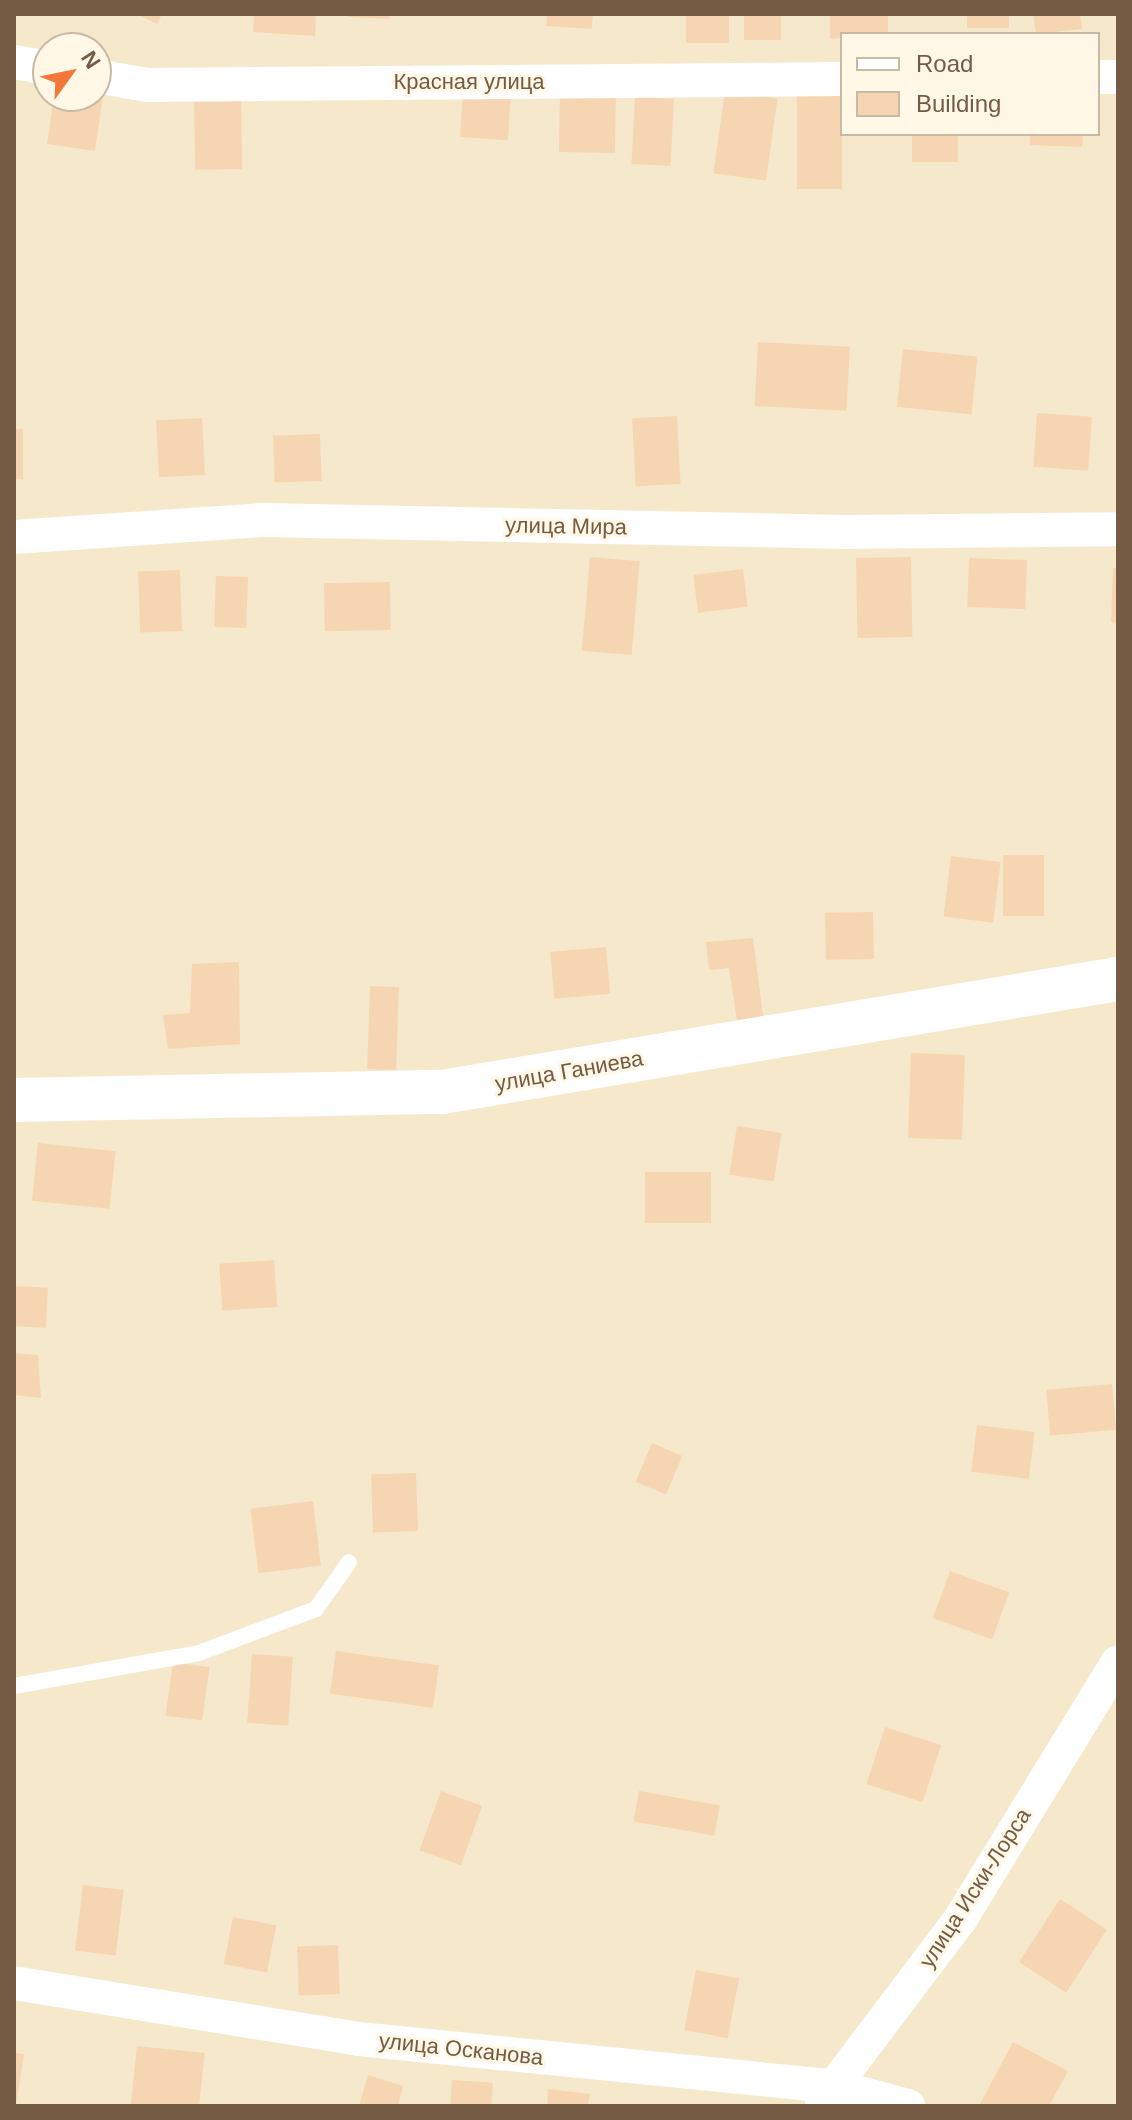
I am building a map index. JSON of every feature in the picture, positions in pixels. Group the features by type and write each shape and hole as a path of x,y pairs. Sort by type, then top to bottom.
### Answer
{"main road":[{"name":"улица Ганиева","path":"14,1100 442,1092 1118,979"}],"street":[{"name":"Красная улица","path":"112,79 147,85 840,79"},
{"name":"улица Мира","path":"14,537 262,520 847,532 1118,529"},
{"name":"улица Иски-Лорса","path":"827,2096 961,1918 1118,1662"},
{"name":"улица Осканова","path":"14,1983 359,2039 908,2106"}],"lane":[{"path":"14,1686 214,1647 316,1609 349,1562"}],"shaded area":[{"path":"14,14 1118,14 1118,2106 14,2106"}],"building":[{"path":"137,14 162,14 157,24"},
{"path":"254,14 316,14 315,36 253,32"},
{"path":"349,14 389,14 389,19 348,17"},
{"path":"547,14 593,14 592,29 546,26"},
{"path":"686,14 729,14 729,43 686,43"},
{"path":"744,14 781,14 781,40 744,40"},
{"path":"830,14 888,14 888,32 840,32 840,38 830,39"},
{"path":"967,14 1009,14 1009,28 967,28"},
{"path":"1033,14 1080,14 1082,29 1036,32"},
{"path":"560,91 616,92 615,153 559,152"},
{"path":"725,91 777,98 766,181 713,173"},
{"path":"797,92 840,92 842,189 797,189"},
{"path":"463,93 511,96 508,140 460,137"},
{"path":"635,97 674,99 670,166 631,164"},
{"path":"241,101 242,169 195,170 194,102"},
{"path":"52,112 101,112 95,151 47,144"},
{"path":"912,136 958,136 958,162 912,162"},
{"path":"1030,136 1083,136 1082,147 1030,145"},
{"path":"758,342 850,347 847,411 755,406"},
{"path":"903,349 978,357 972,415 897,407"},
{"path":"1037,413 1092,417 1088,471 1033,467"},
{"path":"677,416 681,484 636,486 632,418"},
{"path":"202,418 205,475 159,477 156,420"},
{"path":"14,429 23,429 23,479 14,479"},
{"path":"320,434 322,481 275,483 273,436"},
{"path":"590,557 640,561 632,655 582,651"},
{"path":"911,557 912,637 857,638 856,558"},
{"path":"969,558 1027,560 1025,609 967,607"},
{"path":"1113,568 1118,568 1118,623 1111,622"},
{"path":"743,569 748,607 698,613 693,575"},
{"path":"180,570 182,631 140,632 138,571"},
{"path":"216,576 248,577 246,628 214,627"},
{"path":"390,582 391,630 325,631 324,583"},
{"path":"1003,855 1044,855 1044,916 1003,916"},
{"path":"951,856 1001,862 993,923 944,917"},
{"path":"873,912 874,959 826,960 825,913"},
{"path":"753,938 763,1016 737,1021 729,968 709,970 706,942"},
{"path":"606,947 610,994 554,999 550,952"},
{"path":"239,962 240,1044 168,1049 163,1015 190,1013 192,964"},
{"path":"370,986 399,987 396,1070 367,1069"},
{"path":"911,1053 965,1055 962,1140 908,1138"},
{"path":"737,1126 781,1133 774,1181 729,1174"},
{"path":"38,1143 116,1151 110,1209 32,1201"},
{"path":"645,1172 711,1172 711,1223 645,1223"},
{"path":"274,1260 277,1307 222,1311 219,1264"},
{"path":"14,1286 48,1288 46,1328 14,1326"},
{"path":"14,1353 38,1355 41,1398 14,1395"},
{"path":"1112,1384 1116,1430 1050,1436 1046,1390"},
{"path":"977,1425 1035,1432 1029,1479 971,1472"},
{"path":"652,1443 682,1456 666,1495 636,1482"},
{"path":"416,1473 418,1531 373,1533 371,1475"},
{"path":"313,1501 321,1566 258,1573 250,1509"},
{"path":"950,1571 1009,1593 992,1640 933,1618"},
{"path":"336,1651 439,1665 433,1708 330,1694"},
{"path":"252,1654 293,1657 288,1726 247,1723"},
{"path":"173,1662 210,1667 202,1721 165,1715"},
{"path":"885,1727 941,1745 923,1802 866,1784"},
{"path":"441,1791 482,1806 461,1865 419,1850"},
{"path":"639,1791 720,1805 714,1836 634,1822"},
{"path":"83,1885 124,1890 116,1956 75,1951"},
{"path":"1060,1899 1107,1929 1066,1992 1019,1962"},
{"path":"233,1917 276,1925 267,1973 224,1964"},
{"path":"338,1945 340,1994 299,1995 297,1946"},
{"path":"696,1970 739,1978 728,2038 684,2030"},
{"path":"1013,2042 1068,2071 1049,2106 980,2104"},
{"path":"137,2046 205,2053 199,2106 131,2106"},
{"path":"14,2053 24,2054 16,2106 14,2106"},
{"path":"368,2075 403,2086 398,2106 359,2106"},
{"path":"452,2080 493,2083 491,2106 450,2106"},
{"path":"548,2089 590,2094 588,2106 547,2106"}]}
